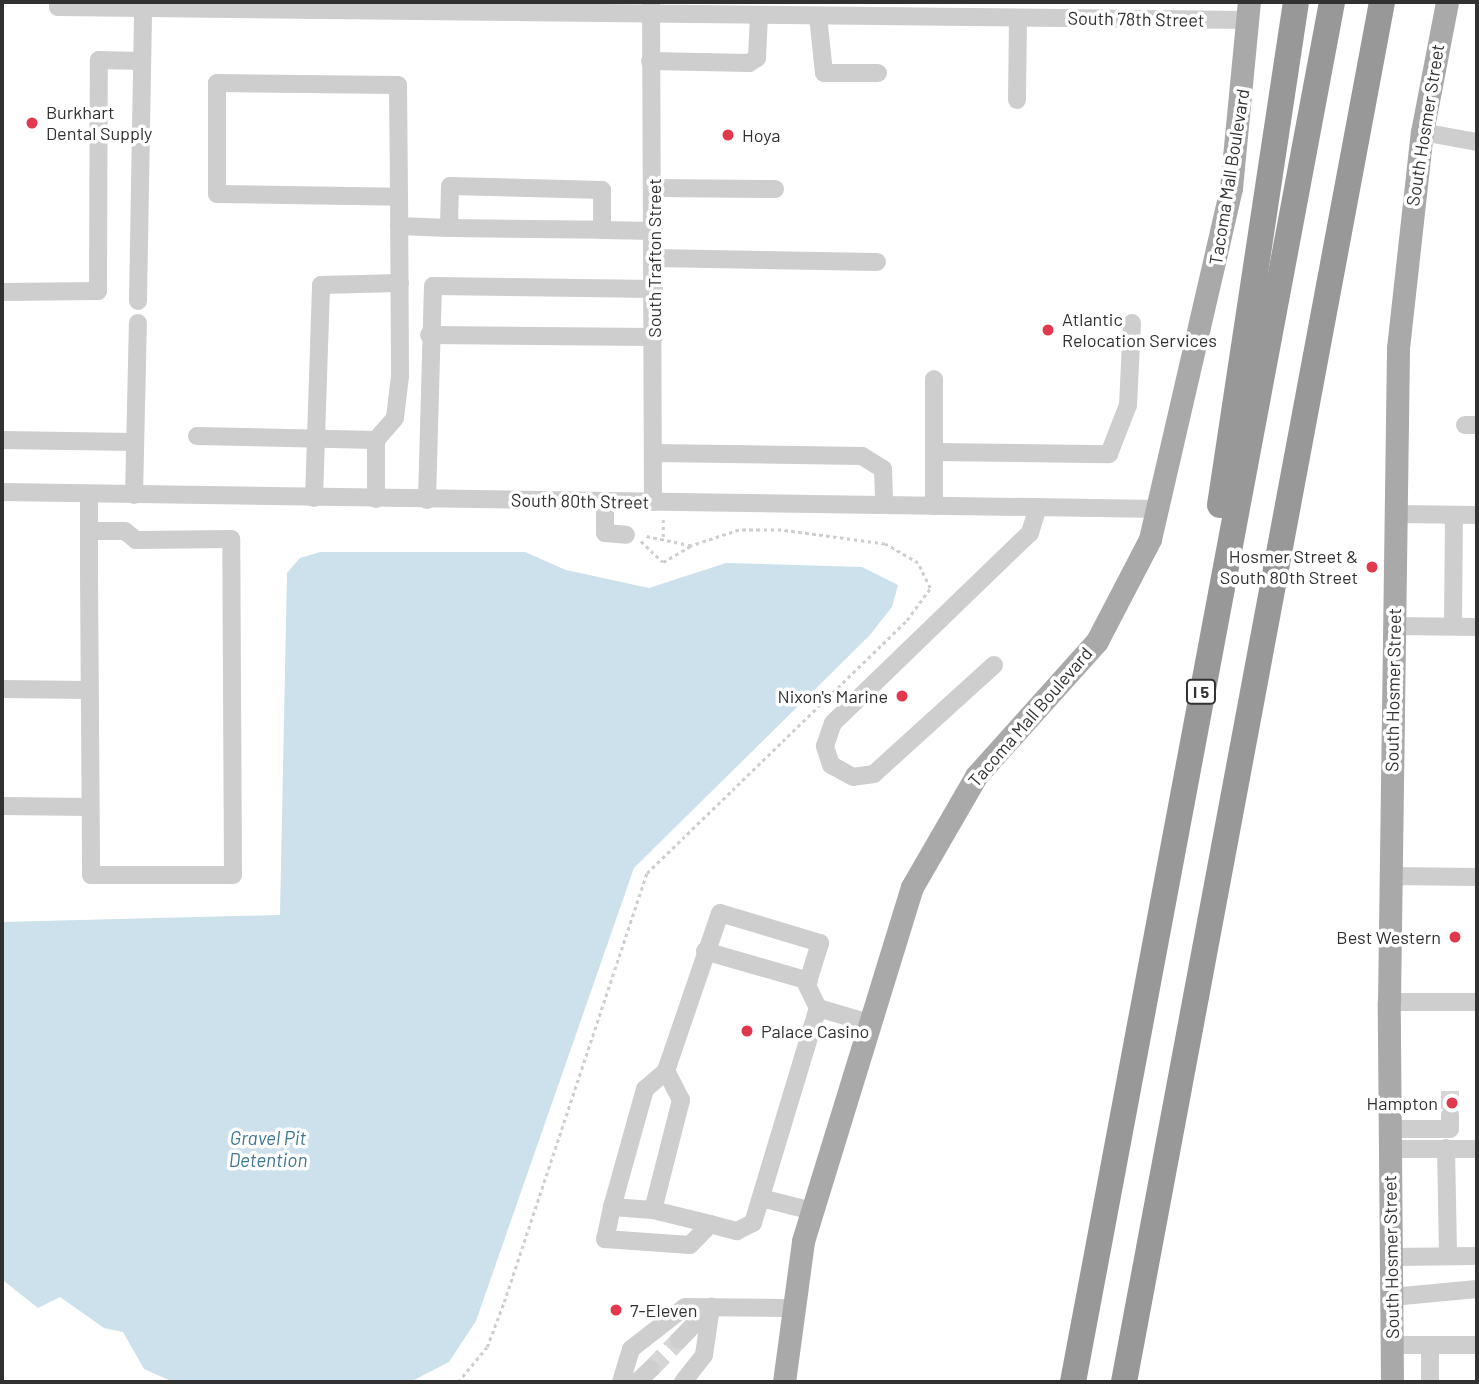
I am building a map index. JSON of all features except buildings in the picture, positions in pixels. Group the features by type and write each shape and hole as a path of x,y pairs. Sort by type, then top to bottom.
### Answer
{"highway":[{"path":"1192,738 1241,342 1296,2"},
{"name":"I 5","path":"1073,1382 1332,2"},
{"path":"1124,1382 1382,2"},
{"path":"1368,79 1391,2"}],"main road":[{"name":"South Hosmer Street","path":"1392,1382 1389,1002 1398,348 1422,132 1447,2"},
{"name":"Tacoma Mall Boulevard","path":"784,1382 789,1308 811,1211 912,887 940,830 996,751 1097,641 1139,566 1158,509 1231,188 1248,11"}],"street":[{"name":"South 78th Street","path":"58,5 143,8 650,8 818,16 950,9 1018,18 1248,11"},
{"path":"138,301 143,8"},
{"name":"South Trafton Street","path":"650,8 654,188 653,453 658,508"},
{"path":"650,61 749,63 757,58 759,15"},
{"path":"818,16 824,73 878,73"},
{"path":"1017,100 1018,18"},
{"path":"2,292 98,291 99,60 142,61"},
{"path":"376,499 376,440 396,418 400,283 398,85 217,83 217,194 399,197"},
{"path":"1422,132 1477,142"},
{"path":"449,228 450,186 602,190 602,230"},
{"path":"654,188 775,189"},
{"path":"399,226 654,231"},
{"path":"654,258 877,262"},
{"path":"314,498 321,285 400,283"},
{"path":"427,500 429,335 433,286 654,289"},
{"path":"134,495 138,323"},
{"path":"934,452 1109,454 1128,404 1132,323"},
{"path":"429,335 654,337"},
{"path":"934,379 934,506"},
{"path":"197,436 376,440"},
{"path":"2,440 135,442"},
{"path":"653,453 862,456 883,469 884,505"},
{"name":"South 80th Street","path":"2,492 605,501 658,508 884,505 1158,509"},
{"path":"89,494 89,531 89,690 91,875 233,875 231,539 136,540 125,531 89,531"},
{"path":"605,501 605,533 626,535"},
{"path":"994,665 874,774 853,777 831,765 825,746 833,723 1030,533 1038,507"},
{"path":"1396,514 1477,515"},
{"path":"1453,626 1454,515"},
{"path":"1394,626 1477,627"},
{"path":"2,690 89,690"},
{"path":"2,806 90,807"},
{"path":"1391,876 1477,877"},
{"path":"612,1207 653,1210 710,1224 737,1231 753,1223 818,1007 809,981 817,939 720,914 705,951 666,1071 645,1089 612,1207 605,1238 690,1245 710,1224"},
{"path":"705,951 809,981"},
{"path":"1389,1002 1477,1002"},
{"path":"818,1007 869,1023"},
{"path":"653,1210 681,1100 666,1071"},
{"path":"1390,1139 1450,1129 1450,1115"},
{"path":"1390,1139 1446,1149 1477,1149"},
{"path":"1446,1149 1448,1256"},
{"path":"761,1198 811,1211"},
{"path":"1391,1257 1477,1256"},
{"path":"1392,1297 1477,1289"},
{"path":"621,1382 631,1349 650,1330 685,1307 789,1308"},
{"path":"679,1340 711,1307"},
{"path":"683,1382 704,1355 711,1307"},
{"path":"1392,1345 1477,1345"},
{"path":"1430,1345 1430,1382"},
{"path":"637,1382 651,1368"}],"path":[{"path":"658,508 663,537"},
{"path":"458,1382 487,1347 504,1302 647,873 907,620 930,588 918,563 885,544 800,531 739,530 691,546 663,562 635,535 663,537 691,546"}],"water":[{"name":"Gravel Pit Detention","path":"320,552 525,552 566,570 649,588 726,563 862,567 898,585 892,607 869,636 634,868 476,1321 449,1362 410,1382 171,1381 144,1369 123,1332 104,1328 60,1297 38,1308 4,1281 2,922 280,915 287,573 300,558"}],"tunnel":[{"path":"1450,1091 1450,1115"},
{"path":"651,1369 679,1340"}],"place":[{"name":"Burkhart Dental Supply","path":"32,123"},
{"name":"Hoya","path":"728,135"},
{"name":"Atlantic Relocation Services","path":"1048,330"},
{"name":"Hosmer Street & South 80th Street","path":"1372,567"},
{"name":"Nixon's Marine","path":"902,696"},
{"name":"Best Western","path":"1455,937"},
{"name":"Palace Casino","path":"747,1031"},
{"name":"Hampton","path":"1452,1103"},
{"name":"7-Eleven","path":"616,1310"}]}
